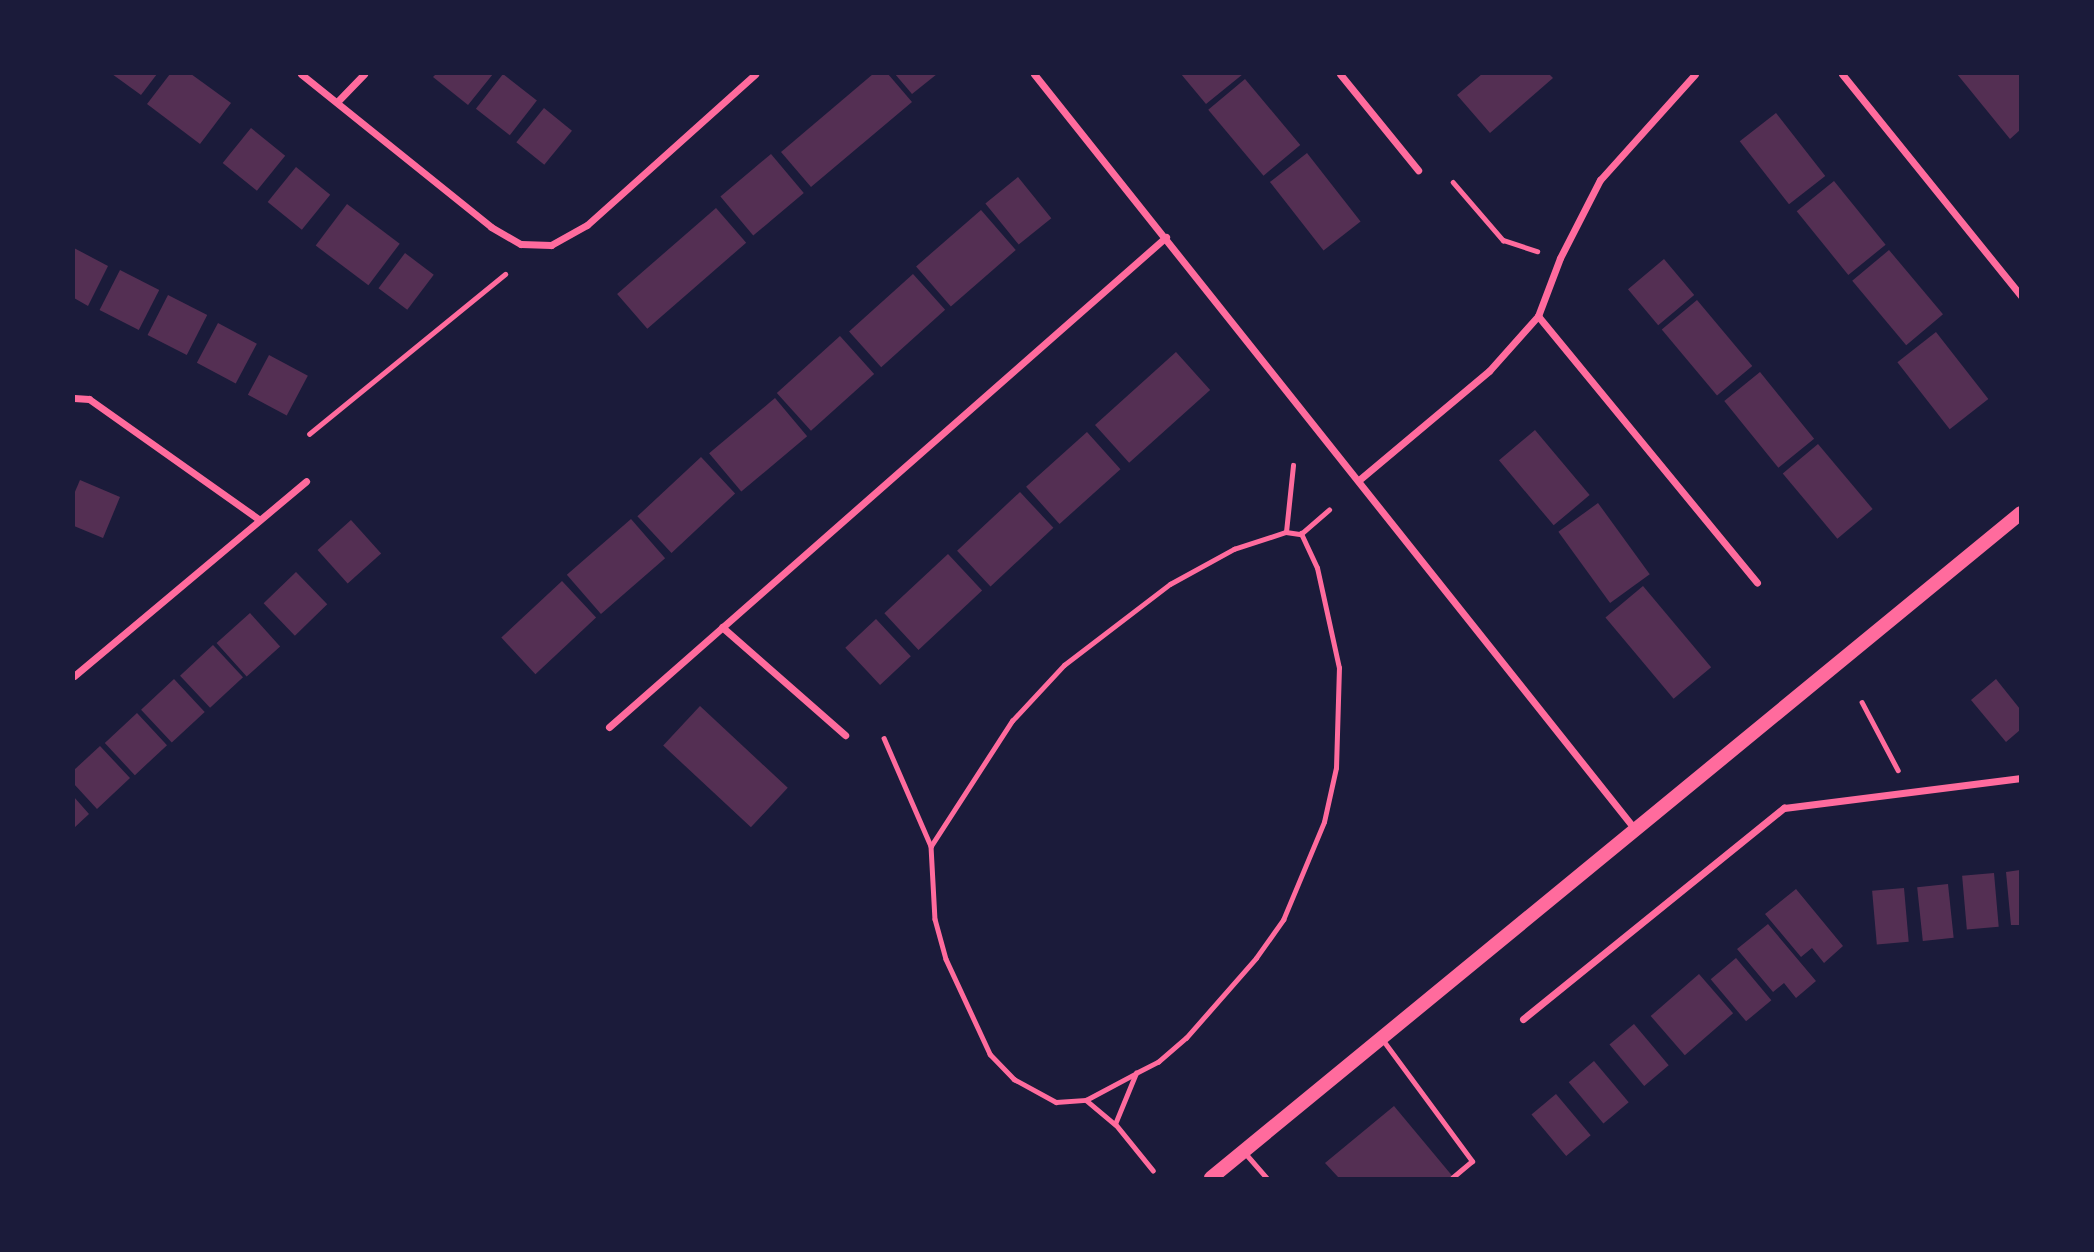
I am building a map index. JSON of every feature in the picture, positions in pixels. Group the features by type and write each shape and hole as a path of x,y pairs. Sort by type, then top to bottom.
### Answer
{"main road":[{"path":"1211,1178 1634,828 2021,513"}],"street":[{"path":"301,74 491,227 521,244 551,245 587,225 755,74"},
{"path":"337,102 364,74"},
{"path":"1034,74 1634,828"},
{"path":"1340,74 1418,170"},
{"path":"1359,480 1489,371 1538,316 1560,258 1600,180 1695,74"},
{"path":"1842,74 2021,296"},
{"path":"608,727 1166,237"},
{"path":"1538,316 1757,583"},
{"path":"74,398 89,399 257,518"},
{"path":"74,676 257,518 306,481"},
{"path":"722,626 845,735"},
{"path":"1523,1019 1784,808 2021,778"}],"lane":[{"path":"1381,1039 1472,1161 1452,1178"},
{"path":"1244,1152 1267,1178"}],"path":[{"path":"1453,182 1503,240 1537,251"},
{"path":"309,434 506,274"},
{"path":"1286,532 1293,466"},
{"path":"931,846 1012,721 1065,666 1170,584 1234,549 1286,532 1301,534 1329,510"},
{"path":"884,738 931,846 935,919 946,959 990,1054 1014,1079 1056,1102 1086,1100 1158,1062 1186,1038 1256,958 1283,920 1324,822 1336,768 1339,668 1317,568 1301,534"},
{"path":"1862,702 1898,770"},
{"path":"1115,1124 1136,1073"},
{"path":"1086,1100 1115,1124 1153,1171"}],"building":[{"path":"112,74 157,74 141,95"},
{"path":"170,74 191,74 231,103 200,144 147,104"},
{"path":"436,74 493,74 468,105 433,77"},
{"path":"503,74 537,100 510,135 476,109"},
{"path":"873,74 888,74 912,102 811,187 781,152"},
{"path":"895,74 937,74 912,94"},
{"path":"1181,74 1243,74 1206,104"},
{"path":"1482,74 1549,74 1553,78 1490,133 1457,95"},
{"path":"1957,74 2020,74 2020,130 2010,139"},
{"path":"1245,79 1300,145 1264,176 1208,110"},
{"path":"544,108 572,131 544,165 516,142"},
{"path":"1776,113 1825,176 1789,204 1740,141"},
{"path":"251,128 285,156 257,191 223,163"},
{"path":"1307,153 1361,222 1324,250 1270,182"},
{"path":"771,154 804,193 753,235 720,196"},
{"path":"296,167 330,195 302,230 268,202"},
{"path":"1018,177 1051,218 1019,245 985,203"},
{"path":"1834,181 1886,245 1848,275 1797,211"},
{"path":"347,204 400,244 368,285 316,246"},
{"path":"716,208 746,243 647,329 617,294"},
{"path":"981,210 1016,250 951,306 916,266"},
{"path":"74,248 108,266 88,306 74,298"},
{"path":"1889,250 1943,314 1906,345 1852,281"},
{"path":"405,253 434,275 407,310 379,288"},
{"path":"1664,259 1694,295 1658,325 1628,289"},
{"path":"120,270 159,290 139,330 100,310"},
{"path":"913,274 945,310 881,367 849,332"},
{"path":"168,295 207,315 187,355 148,335"},
{"path":"1697,300 1752,366 1717,395 1662,330"},
{"path":"218,323 257,344 236,383 197,363"},
{"path":"1936,332 1988,399 1950,429 1897,362"},
{"path":"840,336 874,374 811,431 777,393"},
{"path":"1176,352 1210,390 1129,463 1095,425"},
{"path":"269,355 308,376 287,415 248,395"},
{"path":"1760,372 1814,439 1778,468 1724,401"},
{"path":"775,398 807,436 741,492 709,453"},
{"path":"1535,430 1590,495 1554,525 1499,460"},
{"path":"1087,432 1120,469 1060,524 1026,487"},
{"path":"1818,444 1873,509 1837,539 1783,474"},
{"path":"701,457 735,494 671,553 637,516"},
{"path":"80,480 120,497 103,538 74,526 74,494"},
{"path":"1020,492 1053,528 991,586 957,551"},
{"path":"1598,503 1650,574 1610,603 1558,532"},
{"path":"631,519 665,558 601,614 567,575"},
{"path":"351,520 381,553 348,584 318,550"},
{"path":"948,554 982,591 918,650 884,613"},
{"path":"296,572 327,604 295,636 264,603"},
{"path":"562,581 596,618 535,674 501,638"},
{"path":"1643,586 1711,667 1674,699 1605,617"},
{"path":"250,613 280,646 247,677 217,643"},
{"path":"876,619 911,656 880,685 845,648"},
{"path":"213,645 243,677 210,708 180,676"},
{"path":"174,679 205,712 172,743 141,710"},
{"path":"1996,679 2020,709 2020,730 2006,742 1971,700"},
{"path":"700,706 788,788 751,827 663,745"},
{"path":"137,713 167,745 135,775 105,743"},
{"path":"100,746 130,778 97,809 74,784 74,770"},
{"path":"74,797 89,814 74,828"},
{"path":"2020,870 2020,925 2011,925 2006,872"},
{"path":"1994,873 1999,927 1967,930 1962,876"},
{"path":"1948,884 1954,938 1923,941 1917,887"},
{"path":"1904,888 1909,942 1877,945 1872,891"},
{"path":"1796,889 1843,946 1824,963 1812,948 1801,957 1765,914"},
{"path":"1768,924 1816,981 1796,998 1784,983 1773,992 1737,949"},
{"path":"1736,958 1771,1000 1746,1021 1711,979"},
{"path":"1699,974 1733,1013 1685,1055 1651,1016"},
{"path":"1634,1024 1669,1065 1644,1086 1609,1045"},
{"path":"1594,1061 1629,1102 1603,1124 1569,1082"},
{"path":"1556,1094 1591,1135 1566,1156 1531,1115"},
{"path":"1394,1106 1454,1178 1339,1178 1325,1163"}]}
